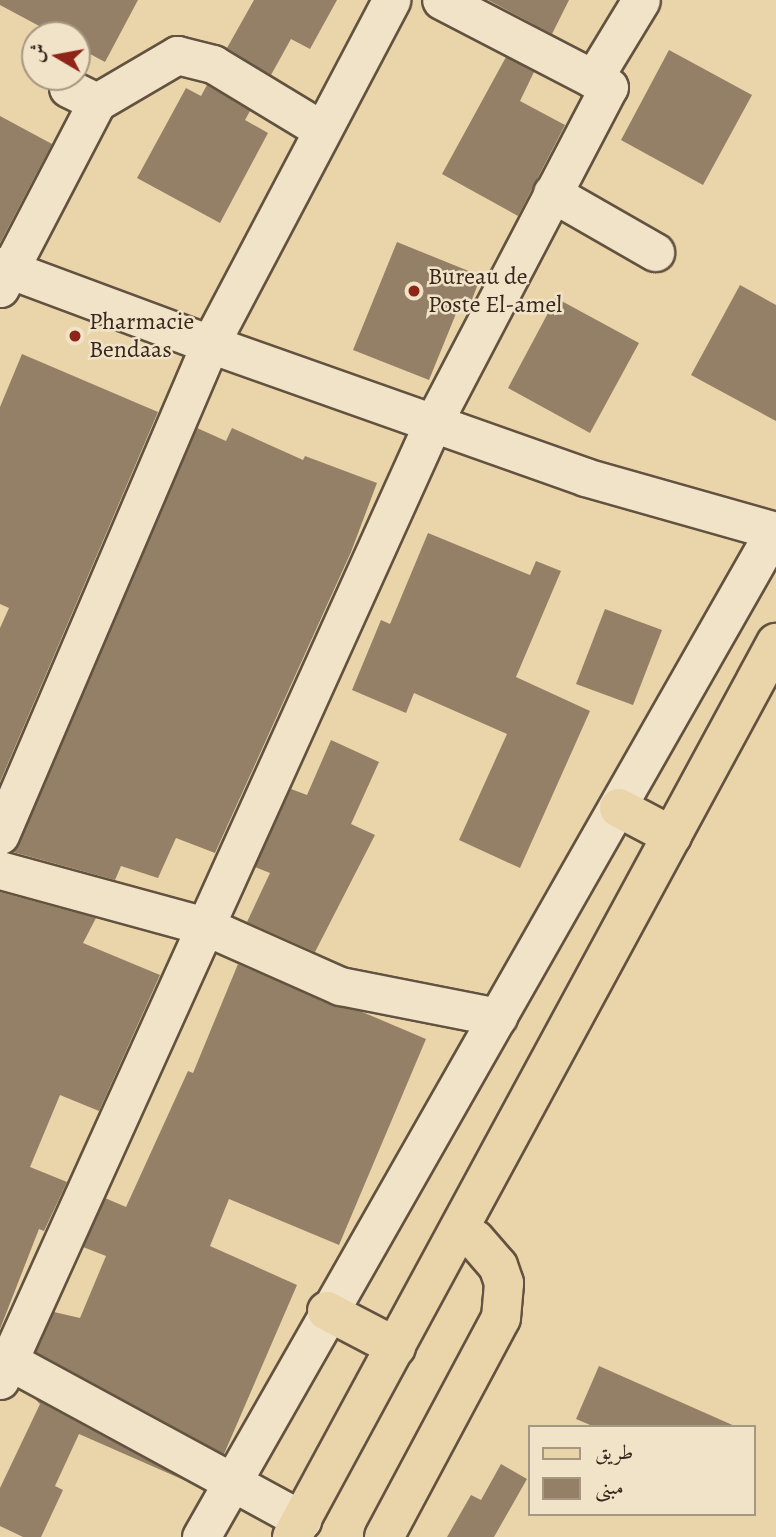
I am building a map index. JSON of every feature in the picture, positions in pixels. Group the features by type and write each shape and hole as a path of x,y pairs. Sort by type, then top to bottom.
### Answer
{"main road":[{"path":"297,1528 776,643"},
{"path":"619,808 672,836"},
{"path":"384,1537 501,1318 505,1292 498,1266 475,1240 459,1233"},
{"path":"327,1311 396,1348"}],"street":[{"path":"0,835 210,344 391,0"},
{"path":"297,1528 231,1478 3,1366 433,423 609,86 441,0"},
{"path":"593,79 641,0"},
{"path":"201,1537 231,1478 619,808 775,531 585,477 210,344 2,275 83,95 177,55 213,64 322,130"},
{"path":"552,193 655,252"},
{"path":"0,870 205,926 340,986 498,1017"}],"building":[{"path":"0,0 138,0 105,62 91,54 91,21 30,21 0,5"},
{"path":"254,0 337,0 310,49 291,39 271,75 227,48"},
{"path":"488,0 569,0 552,34"},
{"path":"669,50 752,95 703,185 621,140"},
{"path":"506,57 534,72 520,101 565,125 518,216 442,174"},
{"path":"207,85 250,111 245,120 268,133 220,223 137,178 186,88 201,96"},
{"path":"0,116 52,144 0,243"},
{"path":"397,242 481,276 471,302 462,299 429,380 353,350"},
{"path":"740,285 776,305 776,421 691,375"},
{"path":"556,298 639,343 590,433 508,388"},
{"path":"22,354 158,412 0,782 0,628 9,608 0,604 0,407"},
{"path":"197,428 226,441 232,428 303,460 305,456 377,483 351,552 215,853 176,838 158,878 121,866 115,880 13,852"},
{"path":"428,533 530,575 536,561 561,571 516,677 590,711 520,868 459,840 507,734 414,693 406,713 352,690 381,620 390,624"},
{"path":"605,609 662,630 633,705 576,684"},
{"path":"331,740 379,762 351,824 375,835 315,952 247,922 270,873 255,867 291,789 307,795"},
{"path":"0,892 96,918 83,943 160,975 99,1111 60,1095 30,1167 67,1182 44,1231 39,1229 0,1329"},
{"path":"238,964 331,1005 360,1011 426,1039 339,1245 229,1199 210,1246 297,1285 224,1454 36,1352 54,1312 80,1318 106,1256 83,1247 105,1198 126,1207 188,1071 193,1073"},
{"path":"599,1366 732,1425 590,1425 576,1419"},
{"path":"35,1399 186,1481 79,1434 55,1486 63,1490 41,1537 23,1537 0,1526 0,1488 40,1404"},
{"path":"501,1464 527,1479 494,1537 447,1537 471,1495 481,1500"}],"place":[{"name":"Bureau de Poste El-amel","path":"414,291"},
{"name":"Pharmacie Bendaas","path":"75,336"}]}
